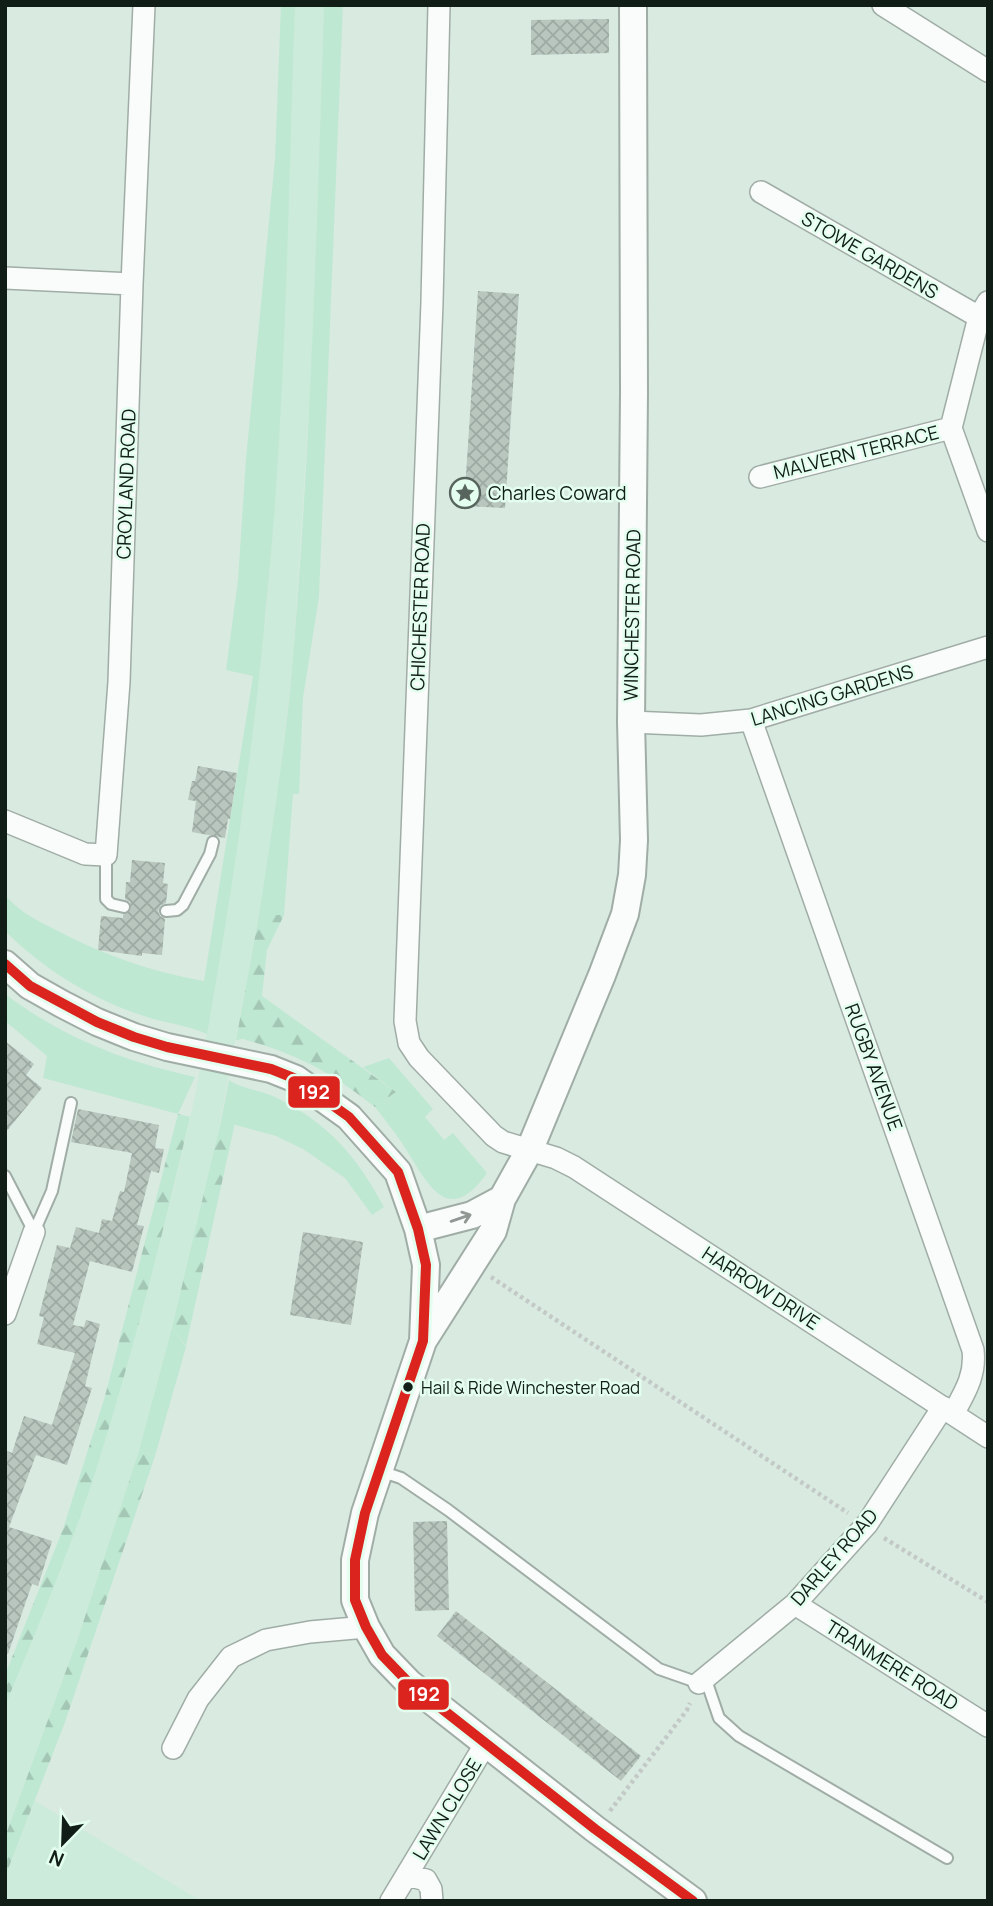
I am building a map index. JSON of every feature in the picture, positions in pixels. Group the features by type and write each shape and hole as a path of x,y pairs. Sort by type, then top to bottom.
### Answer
{"street":[{"name":"CROYLAND ROAD","path":"106,855 119,681 144,5"},
{"name":"CHICHESTER ROAD","path":"439,5 432,302 405,1021 409,1043 419,1058 483,1127 503,1142 530,1149"},
{"name":"WINCHESTER ROAD","path":"423,1342 493,1231 502,1199 530,1149 625,914 632,875 633,5"},
{"path":"883,5 988,71"},
{"name":"STOWE GARDENS","path":"761,192 983,309"},
{"path":"5,278 132,284"},
{"path":"983,309 951,428 988,531"},
{"name":"MALVERN TERRACE","path":"761,477 951,428"},
{"name":"LANCING GARDENS","path":"631,722 701,725 751,720 988,647"},
{"name":"RUGBY AVENUE","path":"751,720 973,1350 974,1364 969,1385 948,1410"},
{"path":"5,821 85,855 106,855"},
{"path":"5,964 30,986 97,1022 134,1037 271,1069 296,1079 349,1117 398,1172 418,1229 426,1265 423,1342 365,1513 355,1560 355,1600 382,1655 409,1683 596,1829 694,1901"},
{"name":"HARROW DRIVE","path":"530,1149 575,1167 988,1437"},
{"path":"418,1229 472,1215 502,1199"},
{"path":"5,1314 34,1232"},
{"path":"426,1265 447,1272 470,1268"},
{"name":"DARLEY ROAD","path":"702,1680 795,1604 867,1524 948,1410"},
{"name":"TRANMERE ROAD","path":"795,1604 988,1726"},
{"path":"173,1748 198,1699 231,1657 266,1640 310,1632 366,1627"},
{"name":"LAWN CLOSE","path":"391,1901 486,1743"},
{"name":"LAWN CLOSE","path":"407,1875 426,1880 431,1889 432,1901"}],"lane":[{"path":"166,911 177,910 183,905 210,854 213,842"},
{"path":"106,855 106,899 111,904 124,908"},
{"path":"34,1232 52,1191 71,1103"},
{"path":"5,1176 34,1232"},
{"path":"379,1470 401,1478 448,1510 659,1669 702,1680 719,1718 739,1736 947,1858"}],"path":[{"path":"470,1268 829,1502 867,1524 879,1535 988,1602"},
{"path":"596,1829 687,1710 702,1680"}],"shaded area":[{"path":"295,5 324,5 313,345 293,659 280,777 259,915 215,1149 188,1269 148,1421 78,1638 5,1837 5,1706 66,1556 96,1467 174,1188 211,1010 244,802 267,607 276,474 286,280"},
{"path":"35,1801 201,1901 5,1901 5,1877"}],"green space":[{"path":"281,5 295,5 285,307 273,534 248,769 207,1034 125,1009 88,992 52,970 5,931 5,895 34,918 90,946 146,967 204,981 253,676 226,670 238,580 246,459 275,159"},
{"path":"324,5 343,5 319,597 303,698 299,794 293,794 284,915 259,915 287,722 299,576 313,331"},
{"path":"259,915 284,915 267,950 262,996 396,1092 375,1107 313,1065 262,1045 243,1039 236,1040"},
{"path":"5,994 49,1023 95,1046 195,1077 178,1114 43,1078 47,1056 5,1021"},
{"path":"389,1058 433,1109 425,1117 444,1140 453,1133 487,1173 474,1189 462,1197 451,1199 432,1188 375,1107 396,1092 363,1067"},
{"path":"229,1080 275,1097 294,1107 325,1130 351,1156 384,1207 372,1215 345,1178 303,1149 276,1136 221,1121"},
{"path":"178,1114 190,1117 147,1293 110,1424 65,1557 5,1706 5,1675 63,1529 105,1396"},
{"path":"221,1121 235,1123 186,1346 172,1328"},
{"path":"172,1328 186,1347 155,1456 139,1451"},
{"path":"139,1451 155,1456 64,1725 5,1877 5,1837 78,1638"}],"building":[{"path":"609,19 609,53 531,55 531,20"},
{"path":"478,291 519,294 505,508 464,506"},
{"path":"198,766 237,773 225,838 192,832 196,801 188,800"},
{"path":"132,860 165,863 163,883 168,884 166,903 161,905 158,911 165,919 162,955 142,953 142,956 98,950 101,916 123,918 131,909 130,902 125,899"},
{"path":"5,1041 34,1064 26,1075 42,1088 5,1133"},
{"path":"78,1109 159,1125 155,1148 164,1149 159,1173 151,1171 137,1225 144,1226 132,1272 90,1261 73,1325 84,1327 86,1320 100,1324 85,1386 92,1388 67,1465 36,1455 9,1527 52,1541 38,1586 32,1584 8,1654 5,1653 5,1450 12,1453 24,1416 52,1425 75,1353 37,1344 44,1317 39,1316 57,1245 70,1248 76,1227 99,1233 102,1219 112,1221 120,1191 124,1192 132,1153 71,1142"},
{"path":"303,1232 363,1242 351,1325 290,1315"},
{"path":"447,1521 449,1610 415,1611 413,1522"},
{"path":"456,1611 641,1756 621,1781 437,1636"}],"transit line":[{"name":"192","path":"5,964 30,986 97,1022 134,1037 167,1047 271,1069 296,1079 349,1117 398,1172 418,1229 426,1265 423,1341 365,1513 355,1560 355,1600 382,1655 409,1683 595,1829 693,1901"}],"place":[{"name":"Charles Coward","path":"465,493"},
{"name":"Hail & Ride Winchester Road","path":"408,1387"}]}
